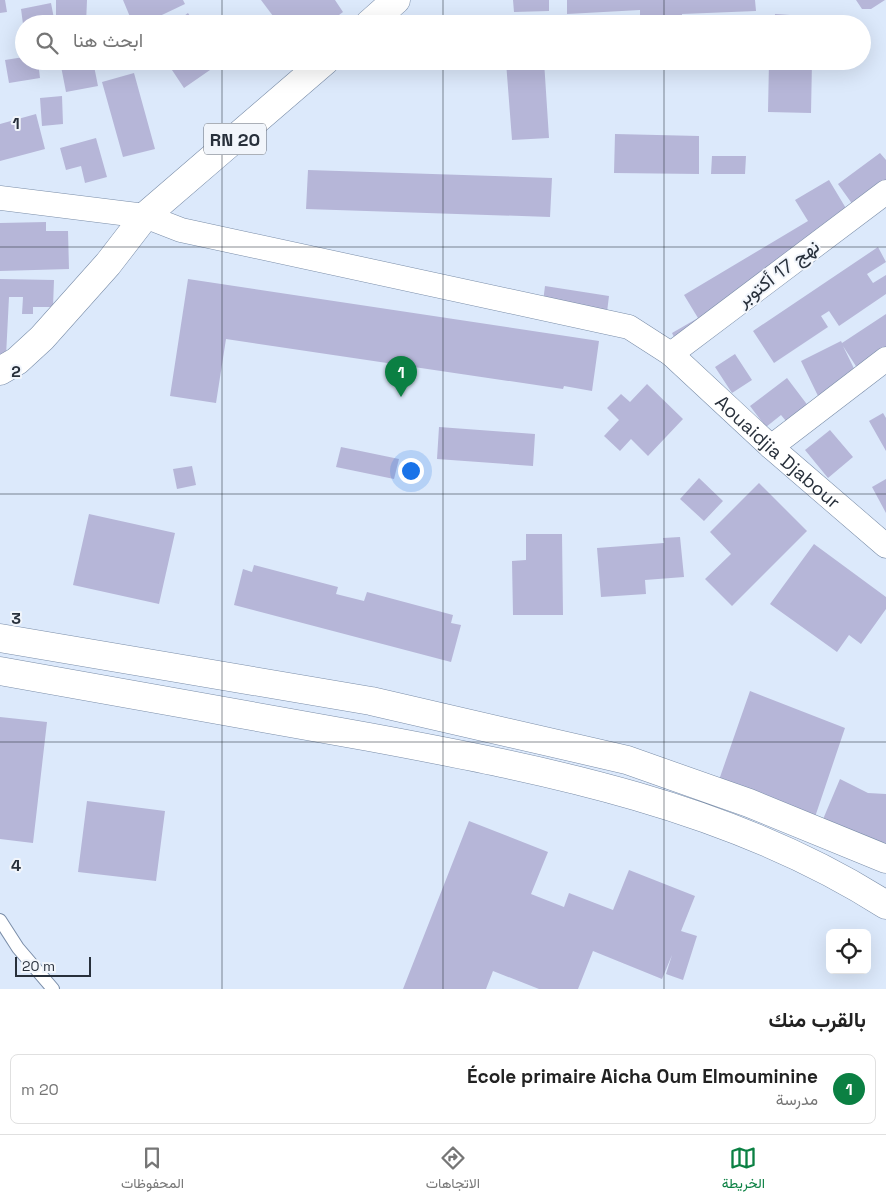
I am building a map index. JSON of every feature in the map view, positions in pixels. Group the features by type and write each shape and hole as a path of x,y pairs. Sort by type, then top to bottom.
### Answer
{"main road":[{"path":"379,15 396,0"},
{"name":"RN 20","path":"0,371 17,361 42,338 108,264 145,216 315,70"},
{"path":"0,638 371,702 628,760 749,804 886,859"},
{"path":"0,671 291,722 539,771 680,811 748,835 834,875 886,905"}],"street":[{"name":"نهج 17 أكتوبر","path":"671,354 886,192"},
{"name":"Aouaidjia Djabour","path":"0,198 145,216 181,230 629,328 671,354 771,447 882,536"},
{"path":"771,447 886,359"}],"lane":[{"path":"0,920 18,948 53,989"}],"building":[{"path":"0,0 5,0 7,12 0,13"},
{"path":"56,0 87,0 86,15 56,15"},
{"path":"123,0 183,0 185,4 162,15 129,15"},
{"path":"261,0 335,0 343,12 339,15 272,15"},
{"path":"513,0 549,0 549,11 514,12"},
{"path":"567,0 755,0 756,11 640,15 640,10 567,14"},
{"path":"856,0 885,0 871,9 862,9"},
{"path":"51,3 53,15 22,15 21,9"},
{"path":"15,58 15,70 39,70 40,78 9,83 5,60"},
{"path":"62,70 95,70 98,86 66,92"},
{"path":"172,70 210,70 184,88"},
{"path":"507,70 545,70 549,138 512,140"},
{"path":"769,70 812,70 811,113 768,112"},
{"path":"134,73 155,149 123,157 102,82"},
{"path":"62,96 63,124 42,126 40,98"},
{"path":"36,114 45,149 0,161 0,124"},
{"path":"615,134 699,136 699,174 614,173"},
{"path":"96,138 107,177 85,183 81,166 66,170 60,148"},
{"path":"880,153 886,160 886,181 853,205 838,184"},
{"path":"712,156 746,156 745,174 711,174"},
{"path":"308,170 552,178 550,217 306,209"},
{"path":"829,180 853,220 676,341 672,333 698,318 684,295 808,221 795,200"},
{"path":"46,222 46,231 68,231 69,269 0,271 0,223"},
{"path":"878,247 886,262 867,274 873,283 886,275 886,294 839,326 829,311 821,316 828,327 774,363 753,331"},
{"path":"0,279 54,280 53,307 33,307 33,314 22,314 23,297 9,297 6,356 0,356"},
{"path":"188,279 599,341 592,391 564,386 563,389 226,339 216,403 170,396"},
{"path":"545,286 609,296 607,312 543,302"},
{"path":"886,314 886,357 861,374 843,346 865,391 840,403 819,398 801,361 841,341 842,343"},
{"path":"735,354 752,380 732,393 715,367"},
{"path":"787,378 812,411 791,427 781,415 766,427 750,406"},
{"path":"647,384 683,419 648,456 631,439 620,451 604,436 619,420 607,408 621,394 630,402"},
{"path":"883,413 886,418 886,451 869,421"},
{"path":"439,427 535,434 533,466 437,459"},
{"path":"830,430 853,457 828,478 805,450"},
{"path":"341,447 399,459 394,479 336,467"},
{"path":"192,466 196,485 177,489 173,469"},
{"path":"699,478 723,501 704,521 680,499"},
{"path":"886,479 886,513 872,487"},
{"path":"759,483 807,531 732,606 705,579 731,554 710,532"},
{"path":"89,514 175,533 159,604 73,585"},
{"path":"526,534 562,534 563,615 513,615 512,561 526,560"},
{"path":"680,537 684,577 645,580 646,594 601,597 597,548 664,543 663,538"},
{"path":"814,544 886,597 886,609 861,644 849,635 837,652 770,604"},
{"path":"254,565 338,587 336,594 364,601 367,592 453,615 451,623 461,625 451,662 234,605 243,569 252,572"},
{"path":"750,691 845,728 815,817 719,780"},
{"path":"0,717 47,722 33,843 0,839"},
{"path":"840,779 868,793 886,794 886,843 867,840 821,824"},
{"path":"87,801 165,811 156,881 78,872"},
{"path":"469,821 548,852 531,894 564,907 569,893 613,910 629,870 695,896 681,931 697,936 683,980 666,974 672,955 662,979 593,951 578,989 539,989 493,971 486,989 403,989"}],"place":[{"name":"École primaire Aicha Oum Elmouminine","path":"401,397"}]}
